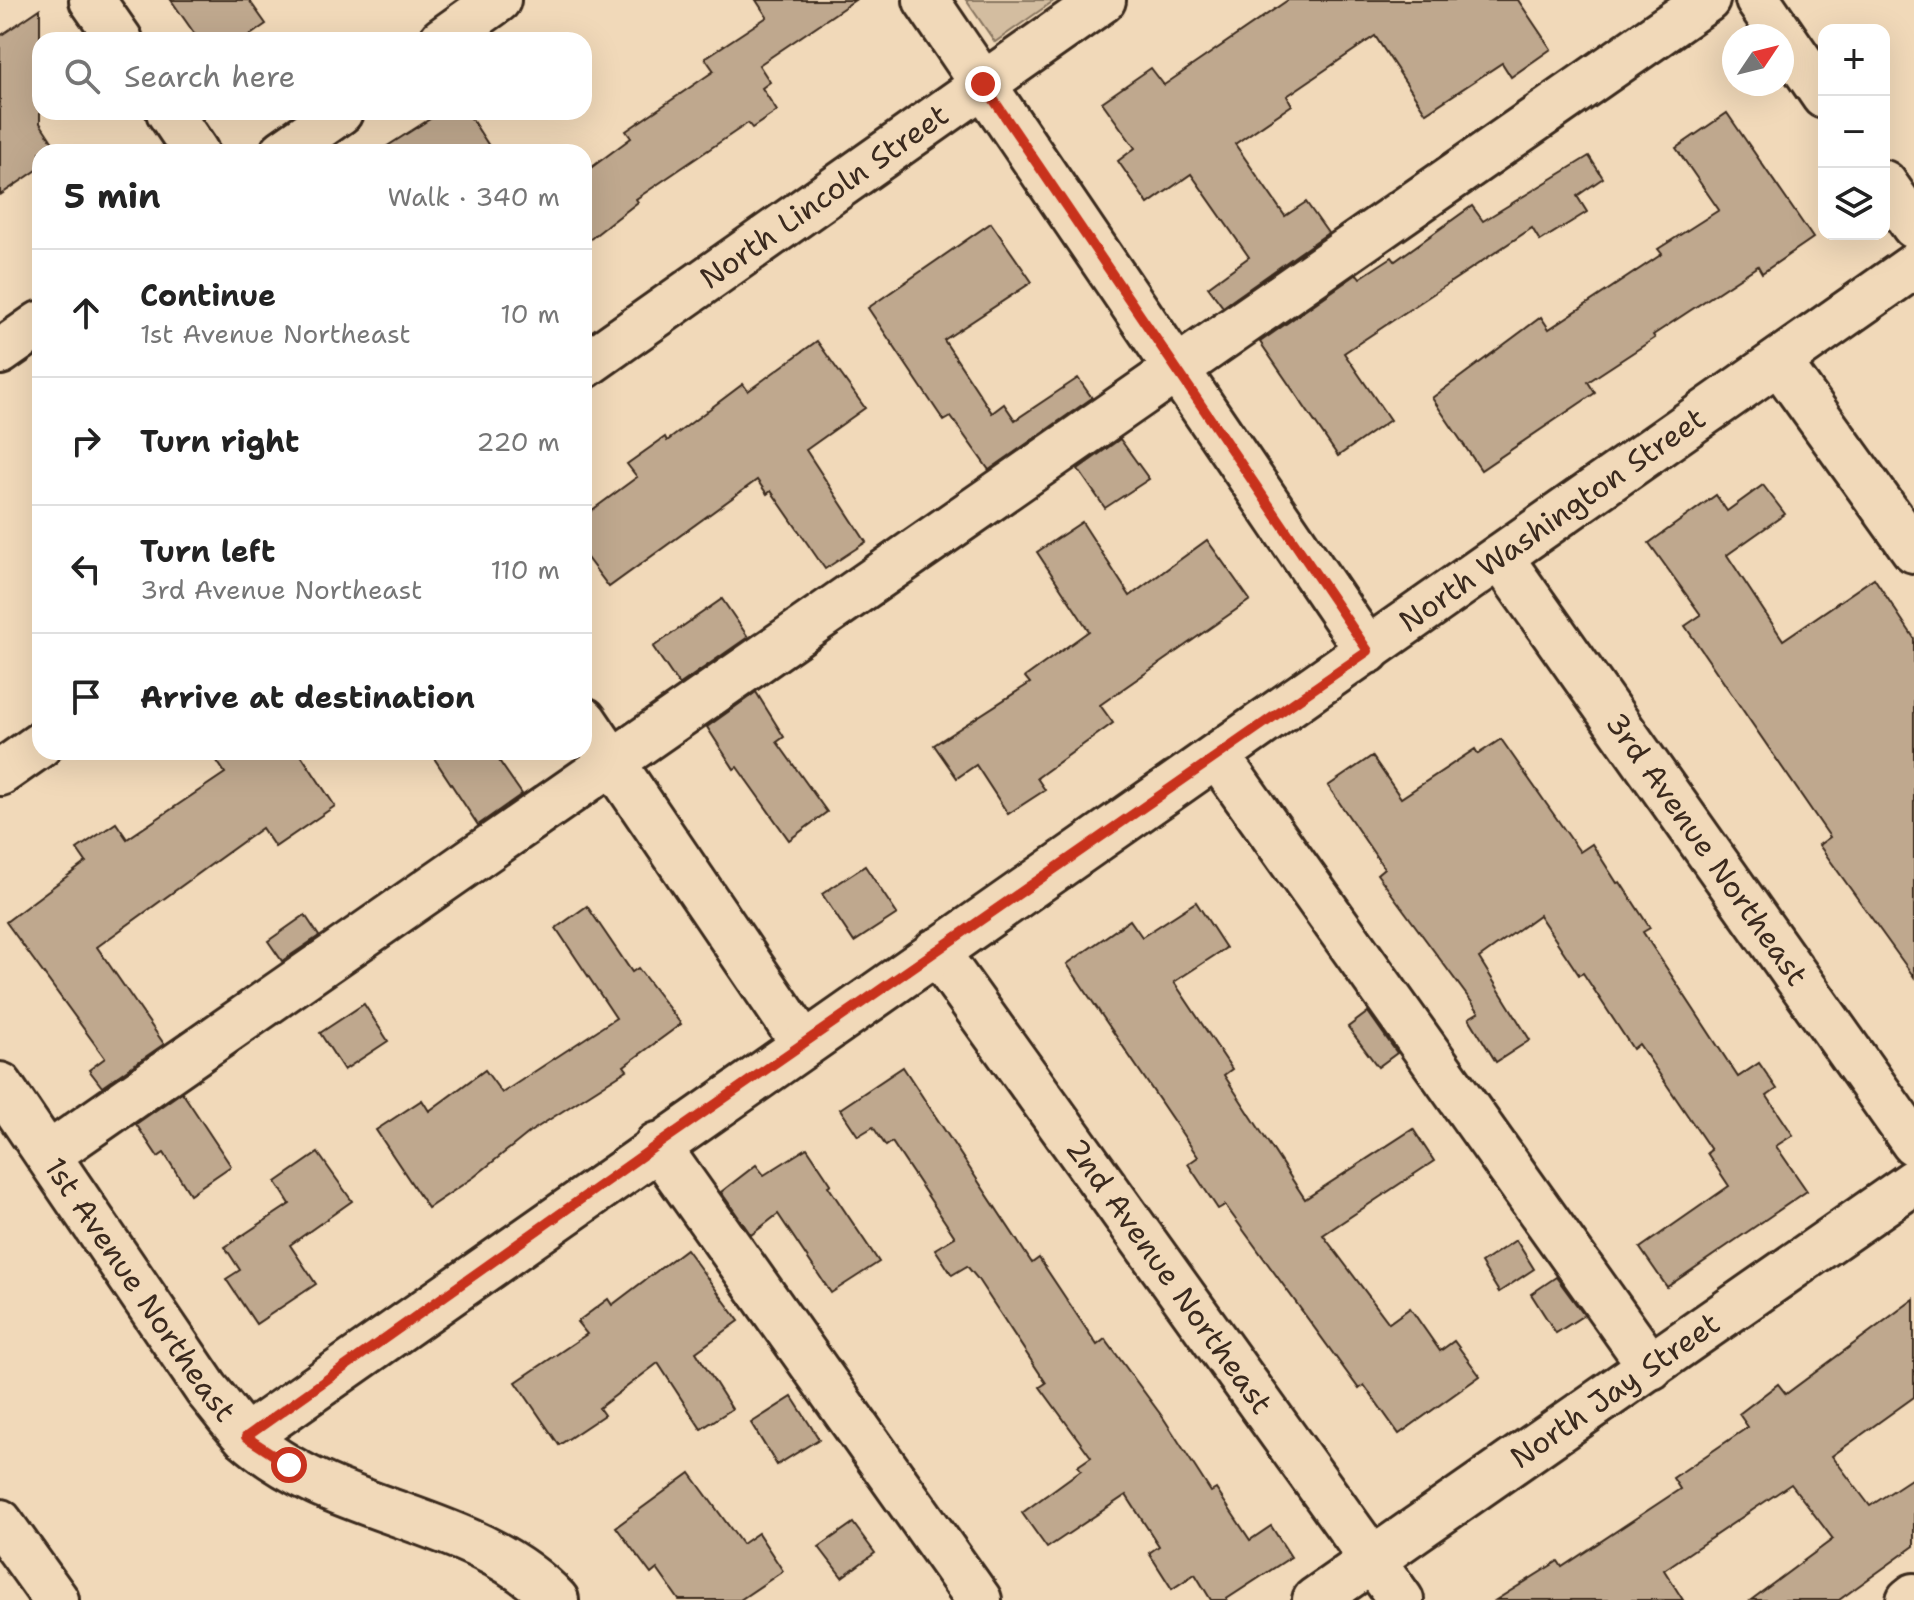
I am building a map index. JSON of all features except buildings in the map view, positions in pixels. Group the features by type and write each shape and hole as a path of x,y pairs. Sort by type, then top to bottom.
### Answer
{"street":[{"path":"92,0 114,32"},
{"path":"453,32 498,0"},
{"path":"926,0 1368,651"},
{"name":"North Lincoln Street","path":"592,360 1103,0"},
{"path":"48,1155 1707,0"},
{"path":"1758,0 1818,87"},
{"path":"174,120 191,144"},
{"path":"294,144 329,120"},
{"path":"1890,192 1914,226"},
{"name":"North Washington Street","path":"246,1437 657,1145 1368,651 1914,266"},
{"path":"0,352 32,330"},
{"path":"1779,362 1914,550"},
{"name":"3rd Avenue Northeast","path":"1500,557 1914,1143"},
{"path":"592,732 803,1043"},
{"path":"0,773 32,751"},
{"path":"1217,756 1651,1367"},
{"name":"2nd Avenue Northeast","path":"936,951 1401,1600"},
{"name":"1st Avenue Northeast","path":"0,1085 207,1390 246,1437 289,1465 330,1486 504,1556 534,1576 556,1600"},
{"path":"657,1145 979,1600"},
{"name":"North Jay Street","path":"1315,1600 1914,1182"},
{"path":"0,1522 56,1600"},
{"path":"1909,1600 1914,1596"}],"shaded area":[{"path":"966,0 1055,0 995,42"}],"route":[{"path":"289,1465 246,1437 657,1145 1368,651 983,84"}]}
